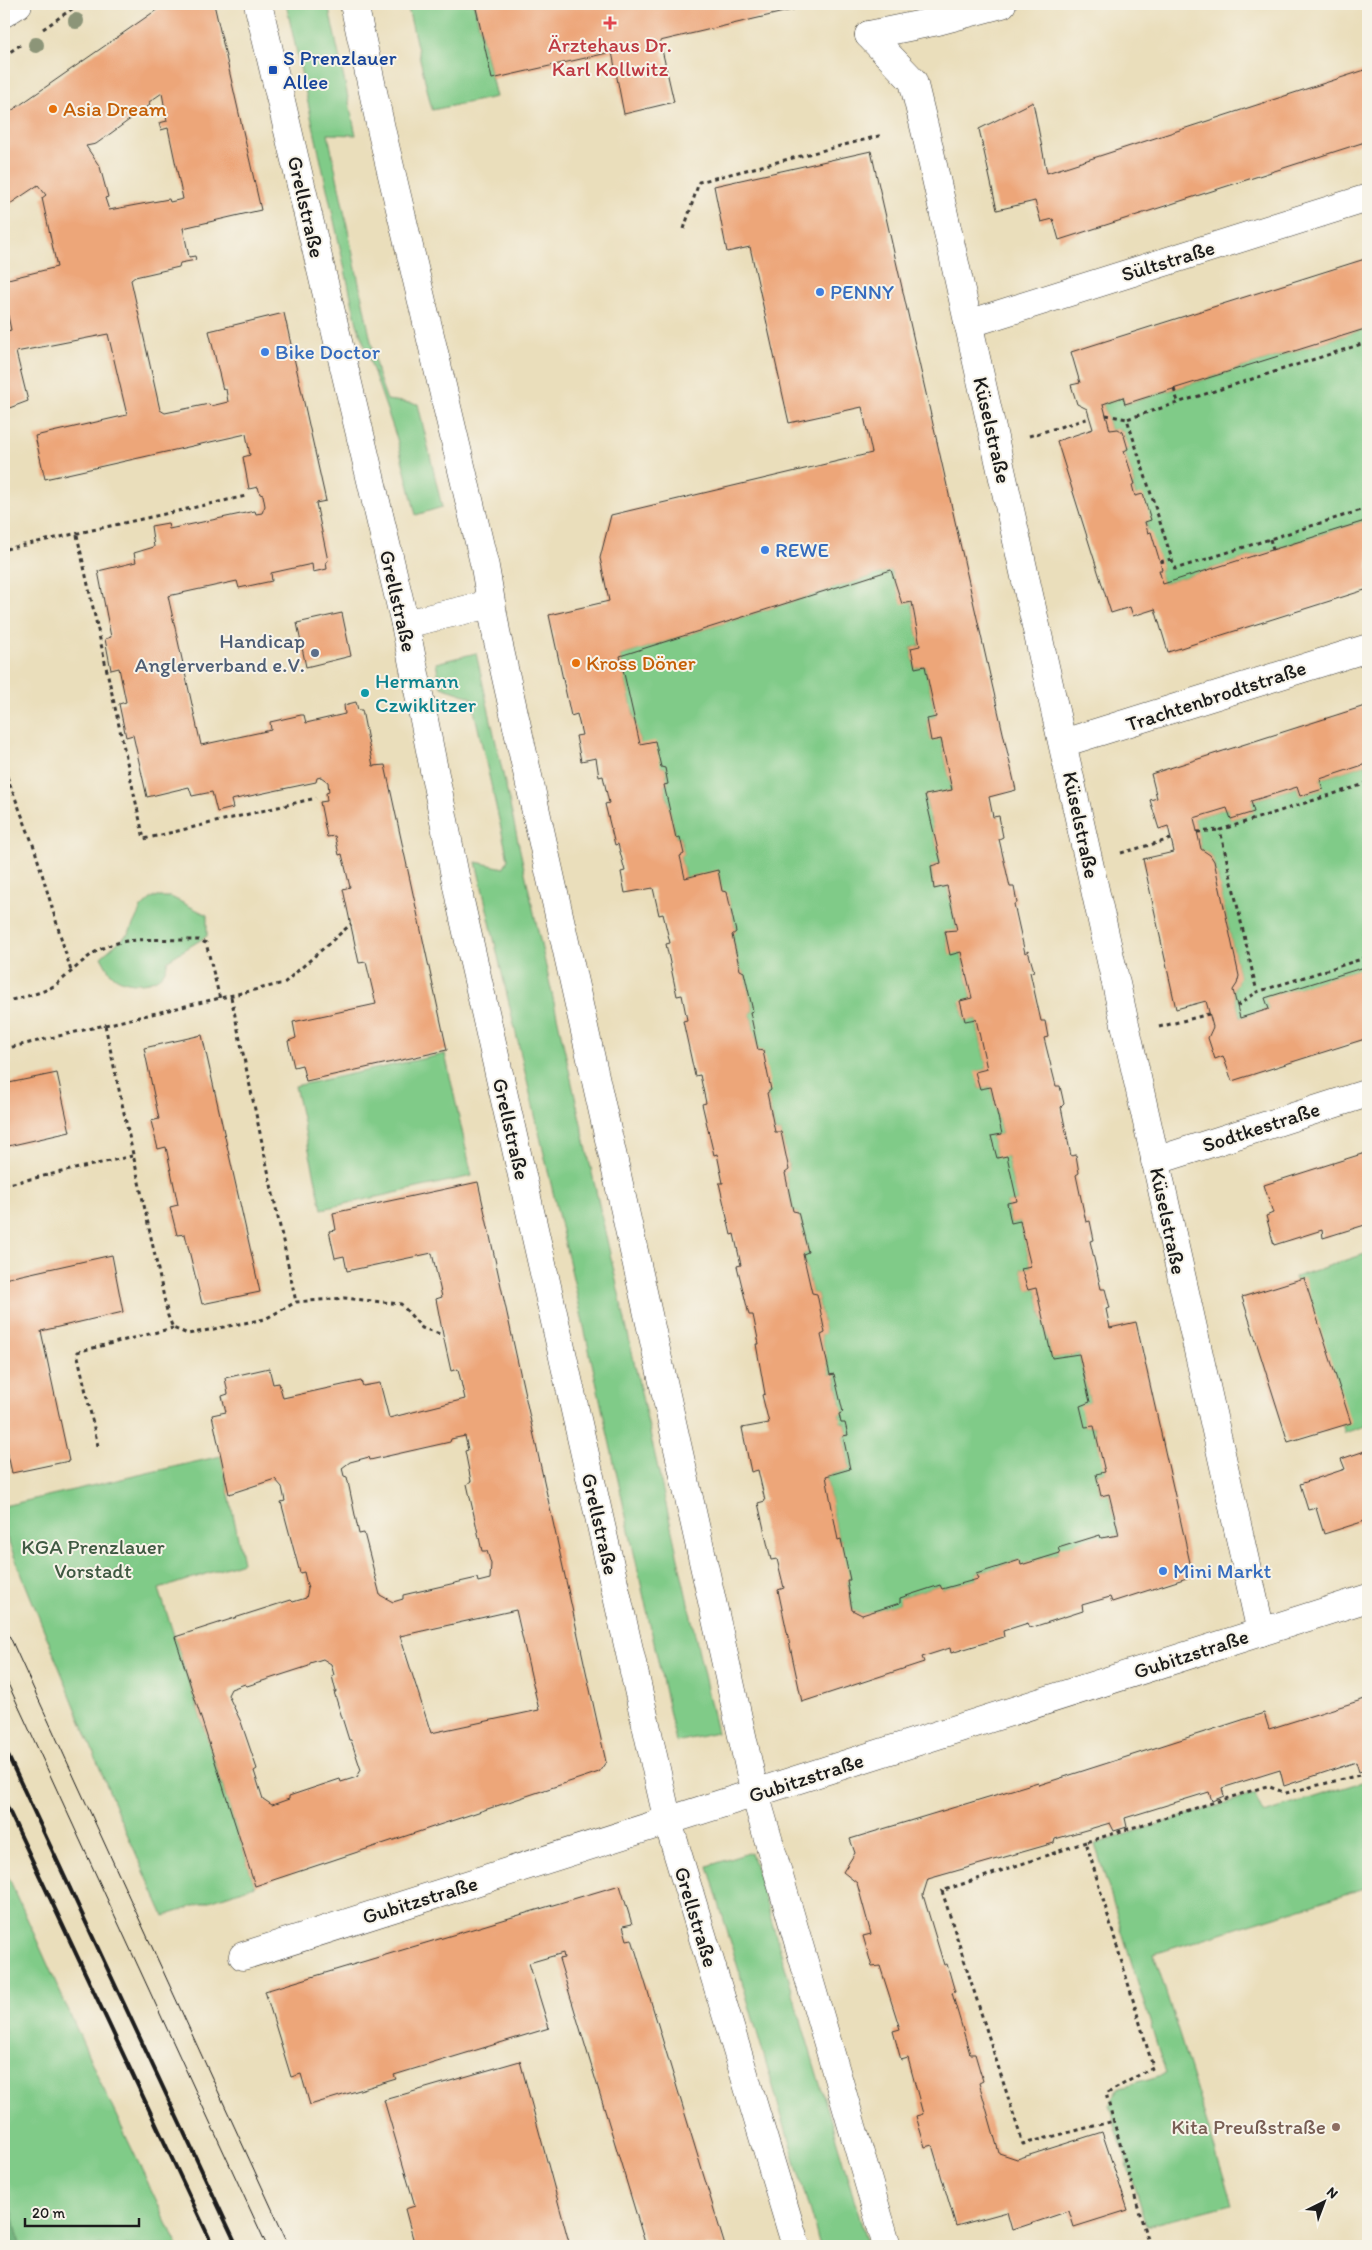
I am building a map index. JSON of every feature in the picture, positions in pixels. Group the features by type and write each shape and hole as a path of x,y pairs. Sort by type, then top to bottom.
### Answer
{"street":[{"path":"4,13 18,4"},
{"name":"Grellstraße","path":"258,4 405,624 460,901 668,1822 796,2246"},
{"path":"354,4 382,133 484,567 490,604 755,1794 887,2246"},
{"name":"Küselstraße","path":"1002,4 938,21 869,35 912,81 926,134 1063,742 1154,1161 1261,1632"},
{"name":"Sültstraße","path":"968,324 1368,198"},
{"path":"405,624 490,604"},
{"name":"Trachtenbrodtstraße","path":"1063,742 1368,648"},
{"name":"Sodtkestraße","path":"1154,1161 1368,1093"},
{"name":"Gubitzstraße","path":"243,1956 1368,1598"}],"path":[{"path":"684,229 699,182 883,136"},
{"path":"1106,415 1126,418 1368,342"},
{"path":"1174,389 1178,402"},
{"path":"1024,438 1090,418"},
{"path":"1126,418 1175,569 1368,508"},
{"path":"6,549 77,535 246,496"},
{"path":"77,535 144,839 316,798"},
{"path":"1270,539 1273,550"},
{"path":"1160,562 1171,559"},
{"path":"4,770 34,847 71,971"},
{"path":"1196,832 1220,830 1368,783"},
{"path":"1220,830 1257,992"},
{"path":"1117,854 1171,839"},
{"path":"4,1049 284,983 350,924"},
{"path":"4,1002 39,992 58,984 71,971 98,951 124,941 199,940 206,943 220,999"},
{"path":"1237,1006 1257,992 1368,957"},
{"path":"231,997 296,1302"},
{"path":"1156,1028 1209,1014"},
{"path":"105,1025 132,1156 168,1316 173,1328"},
{"path":"4,1185 132,1156"},
{"path":"98,1446 77,1352 173,1328 188,1334 265,1319 296,1302 344,1298 401,1304 422,1328 443,1336"},
{"path":"1114,2120 1023,2144 942,1891 1086,1842 1267,1786 1286,1793 1368,1773"},
{"path":"1086,1842 1152,2067 1106,2094 1149,2246"}],"green space":[{"path":"286,4 328,4 356,135 328,134 378,375 387,400 418,404 442,507 416,515 397,439 357,324"},
{"path":"407,4 474,4 496,97 432,110"},
{"path":"1368,328 1368,520 1163,584 1159,570 1162,570 1160,562 1132,485 1135,484 1124,451 1128,449 1123,432 1118,429 1110,430 1103,404 1123,397 1126,404"},
{"path":"891,570 902,603 912,602 920,646 911,648 915,668 925,666 936,717 927,719 931,740 941,739 952,790 925,796 941,863 931,866 934,888 947,886 957,930 945,932 950,954 961,952 972,998 960,1002 965,1021 976,1019 987,1069 976,1072 980,1089 991,1087 1002,1134 991,1136 997,1157 1007,1156 1017,1201 1007,1203 1011,1223 1020,1221 1031,1267 1021,1269 1028,1290 1036,1288 1052,1358 1079,1354 1090,1402 1081,1406 1085,1427 1094,1426 1105,1472 1096,1474 1101,1496 1109,1494 1119,1535 1058,1549 1060,1553 1021,1565 1019,1560 976,1574 978,1579 942,1589 939,1585 900,1598 900,1603 862,1615 852,1610 841,1539 838,1540 826,1476 850,1469 843,1436 848,1435 845,1423 841,1423 839,1414 843,1412 835,1374 830,1375 821,1335 825,1333 817,1294 812,1293 803,1254 808,1252 798,1212 793,1211 785,1173 789,1169 781,1132 775,1132 767,1093 763,1051 758,1050 750,1012 753,1011 744,972 740,970 732,935 736,932 727,893 722,891 718,871 685,878 680,856 684,854 680,837 676,838 664,785 668,784 665,768 661,767 640,744 620,656"},
{"path":"476,653 717,1733 676,1742 576,1291 476,862 504,868 508,859 471,697 441,687 436,663"},
{"path":"1366,764 1368,771 1368,966 1266,998 1269,1009 1240,1018 1233,990 1239,976 1214,861 1210,855 1201,849 1194,818 1227,808 1231,819 1253,812 1251,801 1297,787 1300,796 1322,789 1320,779"},
{"path":"153,897 171,897 207,915 207,936 168,960 166,968 160,977 148,982 126,982 110,972 101,957 129,933 141,908"},
{"path":"445,1054 472,1176 322,1209 295,1086"},
{"path":"1368,1253 1368,1425 1345,1433 1295,1277"},
{"name":"KGA Prenzlauer Vorstadt","path":"221,1456 243,1562 159,1589 255,1886 164,1916 120,1818 4,1531 4,1506"},
{"path":"1368,1780 1368,1887 1154,1954 1232,2204 1146,2226 1109,2105 1120,2087 1166,2074 1095,1844 1255,1794 1264,1813"},
{"path":"751,1852 868,2246 820,2246 708,1866"},
{"path":"4,1867 104,2090 178,2246 4,2246"},
{"path":"4,2172 20,2246 4,2246"}],"building":[{"path":"165,4 214,4 261,210 183,228 189,257 195,256 196,260 180,263 179,267 135,277 131,280 160,410 165,413 228,402 226,389 223,390 209,331 284,313 326,501 316,503 328,561 326,562 327,569 313,572 312,564 271,573 272,581 239,588 237,581 168,596 201,745 271,730 270,722 301,715 304,715 306,723 345,714 344,705 356,702 358,710 362,710 373,766 385,765 447,1050 306,1081 302,1065 294,1067 288,1041 296,1038 293,1022 376,1004 366,962 359,963 343,889 350,887 342,854 339,855 335,836 327,837 320,802 327,801 326,793 329,792 328,782 321,777 317,778 316,782 231,800 233,808 217,812 212,792 192,796 189,787 147,797 133,735 126,737 119,704 126,702 119,668 111,670 105,639 111,637 98,571 136,562 134,553 154,547 151,526 168,523 169,529 255,511 256,514 262,513 265,506 263,495 260,494 258,487 249,489 243,457 250,455 246,434 45,479 35,436 127,415 108,334 16,352 28,401 4,410 4,332 11,330 4,297 4,280 57,267 42,198 46,195 38,185 4,208 4,116","holes":["162,93 167,121 159,123 161,130 168,128 183,199 170,202 169,199 109,210 105,198 108,197 100,167 86,146 96,144 150,105 149,102"]},
{"name":"Ärztehaus Dr. Karl Kollwitz","path":"475,4 818,4 660,41 674,102 624,114 612,52 492,79"},
{"path":"1368,69 1368,141 1059,240 1053,219 1041,222 1035,201 997,210 979,129 1033,102 1047,173"},
{"path":"871,151 1016,790 989,797 993,817 999,816 1003,837 999,839 1010,887 1014,887 1017,903 1014,904 1025,953 1028,951 1034,971 1030,972 1041,1021 1045,1021 1048,1037 1044,1038 1056,1086 1060,1086 1064,1104 1061,1107 1071,1156 1076,1155 1079,1173 1076,1175 1086,1222 1090,1221 1094,1240 1090,1241 1101,1289 1105,1289 1110,1308 1106,1309 1110,1328 1136,1322 1193,1576 1112,1602 1110,1597 1082,1605 1083,1611 1030,1628 1028,1623 1003,1631 1004,1637 951,1653 950,1648 922,1657 924,1662 802,1702 778,1590 784,1588 777,1559 771,1560 758,1503 765,1501 758,1470 751,1472 742,1428 769,1423 762,1395 765,1394 756,1344 759,1344 753,1315 749,1315 737,1266 741,1265 734,1234 731,1235 719,1183 723,1183 717,1154 714,1155 702,1104 706,1103 700,1075 695,1076 683,1021 687,1020 682,995 677,996 666,944 670,943 663,914 659,915 653,888 625,893 621,872 625,871 618,844 615,845 605,804 609,803 603,776 599,777 596,758 581,761 576,736 582,735 577,714 571,716 549,615 609,601 600,558 611,515 872,453 862,407 789,423 750,247 727,252 714,186","holes":["891,570 902,604 912,602 920,646 911,648 915,668 925,666 936,717 927,719 931,741 941,739 952,790 925,795 941,863 931,866 934,889 947,886 957,930 945,931 950,955 961,952 972,998 960,1001 965,1021 976,1019 987,1069 975,1072 980,1089 991,1087 1002,1134 991,1136 997,1158 1007,1156 1017,1201 1007,1203 1011,1223 1020,1221 1031,1267 1021,1269 1028,1290 1036,1288 1052,1358 1079,1354 1090,1402 1080,1406 1085,1427 1094,1426 1105,1472 1096,1474 1101,1496 1109,1494 1119,1535 1101,1538 1100,1535 1058,1548 1060,1553 1021,1565 1020,1560 976,1574 978,1579 942,1589 940,1585 900,1598 900,1603 862,1615 852,1610 847,1580 850,1580 841,1539 838,1540 826,1476 850,1469 843,1436 848,1435 845,1423 841,1423 839,1414 843,1412 834,1374 830,1375 821,1335 825,1333 817,1294 812,1293 803,1254 808,1252 798,1212 793,1211 785,1173 789,1170 781,1132 775,1132 767,1093 771,1090 763,1051 758,1050 750,1012 753,1011 744,972 740,970 732,935 736,932 727,892 722,891 718,870 685,878 680,856 684,854 680,837 676,838 664,785 668,784 665,768 661,767 655,741 640,744 620,656"]},
{"path":"1368,258 1368,328 1125,404 1123,397 1103,404 1110,430 1118,429 1123,432 1128,449 1124,451 1135,484 1132,485 1135,496 1143,494 1151,520 1145,522 1148,533 1151,532 1160,562 1162,570 1159,570 1163,584 1368,520 1368,589 1168,652 1155,609 1133,616 1130,607 1111,613 1057,441 1093,429 1087,409 1077,404 1071,385 1080,383 1071,352"},
{"path":"342,613 351,656 306,667 297,623"},
{"path":"1368,705 1368,769 1366,764 1320,779 1323,789 1300,796 1297,787 1251,801 1254,812 1231,819 1227,808 1194,818 1201,849 1210,855 1214,861 1239,976 1233,990 1240,1018 1269,1009 1265,998 1368,966 1368,1038 1232,1081 1223,1056 1215,1059 1208,1038 1213,1027 1206,1001 1176,1009 1143,859 1174,852 1168,826 1159,829 1150,800 1157,798 1151,774"},
{"path":"202,1035 260,1292 202,1304 185,1234 177,1235 170,1207 178,1205 166,1147 158,1149 151,1121 159,1119 144,1048"},
{"path":"57,1073 70,1132 4,1147 4,1084"},
{"path":"1368,1152 1368,1224 1323,1238 1322,1230 1274,1245 1266,1216 1273,1213 1264,1185"},
{"path":"478,1182 606,1762 599,1772 255,1886 175,1637 291,1600 293,1602 306,1598 308,1589 304,1572 300,1573 281,1502 285,1501 282,1487 275,1479 229,1494 212,1415 226,1412 222,1396 228,1394 225,1378 269,1368 273,1384 279,1383 283,1398 361,1381 363,1386 380,1383 389,1418 465,1399 458,1369 451,1371 436,1299 442,1297 432,1253 347,1271 344,1256 335,1258 329,1231 336,1230 333,1213","holes":["465,1436 468,1450 465,1451 471,1481 467,1484 482,1551 487,1551 491,1564 490,1579 478,1582 477,1578 403,1595 403,1599 393,1602 380,1595 364,1533 359,1534 347,1477 344,1476 342,1468 350,1462 369,1457 370,1460 450,1442 451,1439","516,1610 539,1710 431,1733 400,1636","323,1659 331,1664 336,1692 334,1692 349,1740 351,1740 361,1770 357,1777 341,1782 340,1779 289,1796 289,1799 272,1805 263,1799 254,1771 257,1769 241,1722 228,1695 231,1689 245,1684 247,1686 309,1666 310,1663"]},
{"path":"112,1255 123,1312 41,1331 69,1461 12,1473 4,1436 4,1279"},
{"path":"1304,1278 1351,1423 1288,1442 1242,1297"},
{"path":"1368,1450 1368,1520 1324,1534 1316,1508 1308,1510 1300,1484 1345,1469 1341,1459"},
{"path":"1368,1698 1368,1769 1359,1772 1356,1762 1284,1786 1280,1770 1222,1788 1224,1796 1212,1801 1209,1792 1125,1818 1127,1827 1114,1831 1110,1823 1055,1839 1054,1843 928,1879 923,1895 944,1965 947,1964 955,1992 952,1993 970,2054 975,2054 983,2081 979,2083 999,2153 1017,2159 1102,2132 1128,2210 1074,2227 1069,2211 1012,2230 1007,2212 956,2226 932,2145 925,2147 916,2116 923,2114 908,2058 901,2060 893,2031 900,2029 880,1966 872,1967 863,1936 871,1934 857,1883 843,1872 855,1853 850,1839 1038,1782 1039,1785 1264,1713 1269,1729"},
{"path":"620,1885 632,1924 623,1926 627,1940 632,1939 725,2246 646,2246 559,1959 564,1958 563,1953 529,1963 549,2028 394,2075 396,2079 310,2105 301,2074 291,2077 265,1991"},
{"path":"520,2061 570,2246 415,2246 405,2209 415,2206 384,2100"}],"tram line":[{"path":"4,1624 289,2246"},
{"path":"4,1675 267,2246"}],"railway":[{"path":"4,1747 237,2246"},
{"path":"4,1800 213,2246"}],"place":[{"name":"Ärztehaus Dr. Karl Kollwitz","path":"610,23"},
{"name":"S Prenzlauer Allee","path":"273,70"},
{"name":"Asia Dream","path":"53,109"},
{"name":"PENNY","path":"820,292"},
{"name":"Bike Doctor","path":"265,352"},
{"name":"REWE","path":"765,550"},
{"name":"Handicap Anglerverband e.V.","path":"315,653"},
{"name":"Kross Döner","path":"576,663"},
{"name":"Hermann Czwiklitzer","path":"365,693"},
{"name":"Mini Markt","path":"1163,1571"},
{"name":"Kita Preußstraße","path":"1336,2127"}]}
